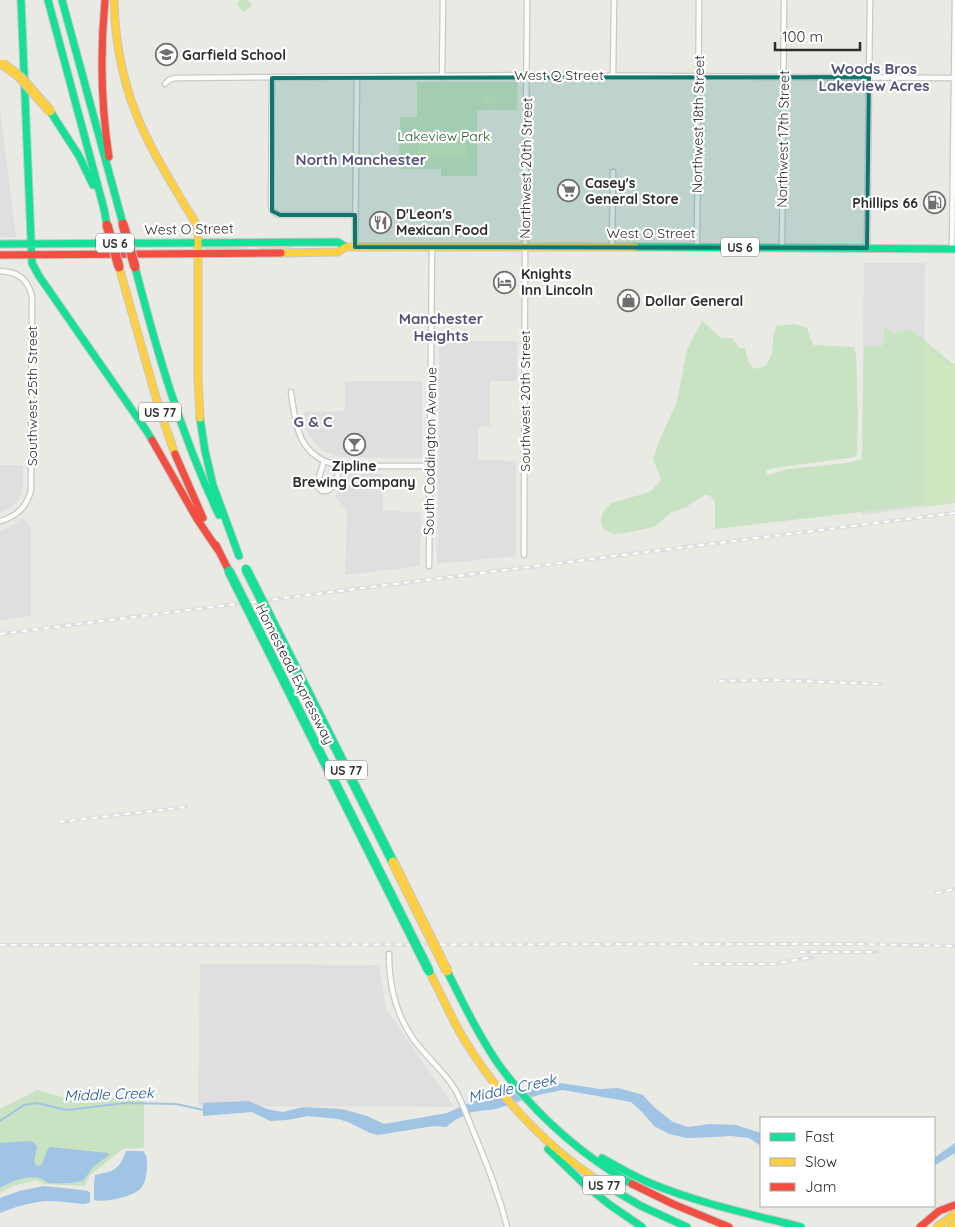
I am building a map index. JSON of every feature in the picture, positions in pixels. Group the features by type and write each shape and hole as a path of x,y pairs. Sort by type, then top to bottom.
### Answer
{"main road":[{"path":"21,0 32,263 38,276 146,430 197,519 218,550"},
{"name":"US 77","path":"48,0 107,225"},
{"path":"62,0 122,221"},
{"name":"US 77","path":"105,0 102,40 102,105 108,154 122,221"},
{"path":"114,0 118,48 131,99 154,152 198,230 198,377 200,416 205,451 213,485 239,556"},
{"path":"2,63 20,77 50,111 65,133 83,161 107,225"},
{"name":"Homestead Expressway","path":"122,221 154,340 180,420 207,490 239,556 480,1034 521,1092 573,1144"},
{"name":"Homestead Expressway","path":"107,225 159,408 187,481 218,550 467,1043 496,1085 532,1127 566,1157 598,1181 636,1204 687,1227"},
{"name":"West O Street","path":"0,244 338,242 350,247"},
{"name":"West O Street","path":"0,255 338,252 350,247 432,246 954,249"},
{"path":"532,1127 545,1146 585,1185 642,1227"},
{"path":"573,1144 589,1150 635,1177 665,1190 697,1201 801,1227"},
{"name":"US 77","path":"573,1144 598,1163 638,1187 676,1206 728,1227"},
{"path":"920,1227 939,1211 955,1206"},
{"path":"927,1227 955,1206"},
{"path":"937,1227 955,1214"},
{"path":"951,1227 955,1224"}],"street":[{"path":"442,0 442,77"},
{"name":"Northwest 20th Street","path":"525,246 527,0"},
{"path":"613,76 614,0"},
{"name":"Northwest 18th Street","path":"697,247 699,0"},
{"name":"Northwest 17th Street","path":"782,248 784,0"},
{"path":"867,248 870,0"},
{"path":"954,249 955,0"},
{"name":"West Q Street","path":"165,84 175,78 527,75 954,78"},
{"path":"350,247 356,215 357,77"},
{"path":"272,78 271,209 274,213 280,215 356,215"},
{"path":"612,172 612,247"},
{"name":"South Coddington Avenue","path":"429,566 432,246"},
{"name":"Southwest 20th Street","path":"524,555 525,246"},
{"name":"Southwest 25th Street","path":"0,272 18,275 28,284 32,296 32,483 28,500 19,512 8,519 0,521"},
{"path":"291,392 296,426 301,440 311,452 324,461 340,466 431,466"},
{"path":"324,461 317,484 322,491 329,491 333,486 340,466"},
{"path":"388,954 393,996 404,1024 420,1048 448,1080 460,1099 490,1172 506,1227"}],"highlighted area":[{"path":"869,77 867,248 355,247 355,215 280,215 272,211 272,78"}],"shaded area":[{"path":"0,109 16,237 0,237"},
{"path":"864,263 925,263 923,507 861,515"},
{"path":"439,341 517,341 517,381 490,381 490,426 478,427 478,460 516,461 516,556 437,564"},
{"path":"345,381 422,381 422,458 341,457 325,452 314,443 307,432 303,412 345,411"},
{"path":"0,465 23,465 23,486 20,497 13,506 0,513"},
{"path":"345,473 383,474 383,511 421,512 420,566 345,575 347,511 335,496 342,486"},
{"path":"23,518 31,528 31,616 0,620 0,530 10,527"},
{"path":"200,964 379,965 386,1009 454,1107 198,1106"}],"green space":[{"path":"239,0 248,0 252,5 244,12 237,5"},
{"name":"Lakeview Park","path":"417,82 518,82 517,110 477,110 477,176 441,176 441,169 399,169 400,117 417,117"},
{"path":"485,95 498,98 496,105 483,102"},
{"path":"419,130 466,131 466,157 418,157"},
{"path":"205,246 300,246 261,249 249,247 242,249 205,249"},
{"path":"702,321 721,338 732,338 739,348 745,348 749,363 754,369 766,366 772,353 776,326 795,324 807,328 814,345 854,347 856,353 858,415 857,454 855,457 773,468 766,471 767,475 788,469 848,463 862,459 864,347 881,347 884,340 884,327 894,333 905,330 913,331 954,365 955,501 715,529 715,501 709,495 705,495 687,507 672,512 654,527 614,534 603,529 601,523 603,512 611,503 650,492 661,480 653,459 677,402 687,349"},
{"path":"925,343 947,366 955,363 955,503 923,507"},
{"path":"37,1090 76,1101 144,1095 144,1148 123,1149 90,1175 85,1186 44,1184 36,1180 13,1186 0,1193 0,1109"}],"water":[{"path":"561,1083 600,1089 618,1088 643,1095 654,1107 673,1122 688,1127 710,1124 736,1125 760,1133 760,1145 749,1138 731,1136 687,1138 669,1134 654,1126 631,1102 563,1090 542,1094 496,1109 472,1112 455,1120 446,1127 434,1126 378,1135 338,1119 308,1116 270,1121 252,1112 203,1116 203,1103 248,1101 267,1109 283,1112 303,1107 342,1109 367,1116 384,1124 447,1113 473,1101"},
{"path":"29,1141 37,1146 34,1162 37,1166 41,1165 50,1147 108,1153 109,1155 94,1167 82,1181 48,1183 39,1178 29,1177 14,1181 0,1188 0,1143"},
{"path":"955,1143 955,1153 935,1165 935,1157"},
{"path":"126,1151 143,1151 145,1154 147,1172 143,1185 135,1193 124,1197 104,1201 94,1200 95,1175 115,1169"},
{"path":"44,1186 88,1191 90,1193 90,1202 83,1204 47,1201 23,1205 0,1213 0,1198 19,1191"}],"waterway":[{"name":"Middle Creek","path":"0,1121 24,1105 36,1103 67,1110 125,1103 176,1104 204,1110"}],"railway":[{"path":"0,634 955,513"},
{"path":"719,681 772,680 880,684"},
{"path":"59,822 186,807"},
{"path":"936,893 955,889"},
{"path":"0,945 855,944 955,946"},
{"path":"800,952 877,952"},
{"path":"693,964 773,964 813,957"}],"traffic: fast":[{"path":"21,0 32,263 39,276 152,440"},
{"path":"48,0 107,225"},
{"path":"62,0 123,224"},
{"path":"50,111 79,156 93,185"},
{"path":"0,244 338,242 346,247"},
{"path":"635,247 955,249"},
{"path":"135,267 171,393 205,485 219,515"},
{"path":"200,418 213,485 239,556"},
{"path":"246,569 393,862"},
{"path":"229,571 429,971"},
{"path":"447,971 471,1019 499,1065 513,1083 560,1132 594,1160 632,1184"},
{"path":"548,1149 585,1185 642,1227"},
{"path":"602,1158 650,1183 668,1190 724,1208 801,1227"},
{"path":"600,1182 641,1206 687,1227"}],"traffic: slow":[{"path":"114,0 116,34 122,66 136,114 155,154 198,230 198,377 200,418"},
{"path":"3,64 20,77 50,111"},
{"path":"281,253 338,252 346,247 635,247"},
{"path":"119,267 159,408 175,454"},
{"path":"393,862 447,971"},
{"path":"429,971 462,1036 506,1098 560,1152 600,1182"},
{"path":"937,1227 955,1214"},
{"path":"951,1227 955,1224"}],"traffic: jam":[{"path":"105,0 102,79 109,157"},
{"path":"123,224 135,267"},
{"path":"107,225 119,267"},
{"path":"0,255 281,253"},
{"path":"152,440 197,519 218,550"},
{"path":"175,454 203,518"},
{"path":"216,545 229,571"},
{"path":"632,1184 673,1204 729,1227"},
{"path":"920,1227 939,1211 955,1205"}],"place":[{"name":"Garfield School","path":"166,55"},
{"name":"Casey's General Store","path":"569,191"},
{"name":"Phillips 66","path":"934,203"},
{"name":"D'Leon's Mexican Food","path":"380,222"},
{"name":"Knights Inn Lincoln","path":"505,282"},
{"name":"Dollar General","path":"629,301"},
{"name":"Zipline Brewing Company","path":"354,444"}],"district":[{"name":"Woods Bros Lakeview Acres","path":"874,76"},
{"name":"North Manchester","path":"361,159"},
{"name":"Manchester Heights","path":"441,326"},
{"name":"G & C","path":"313,421"}]}
